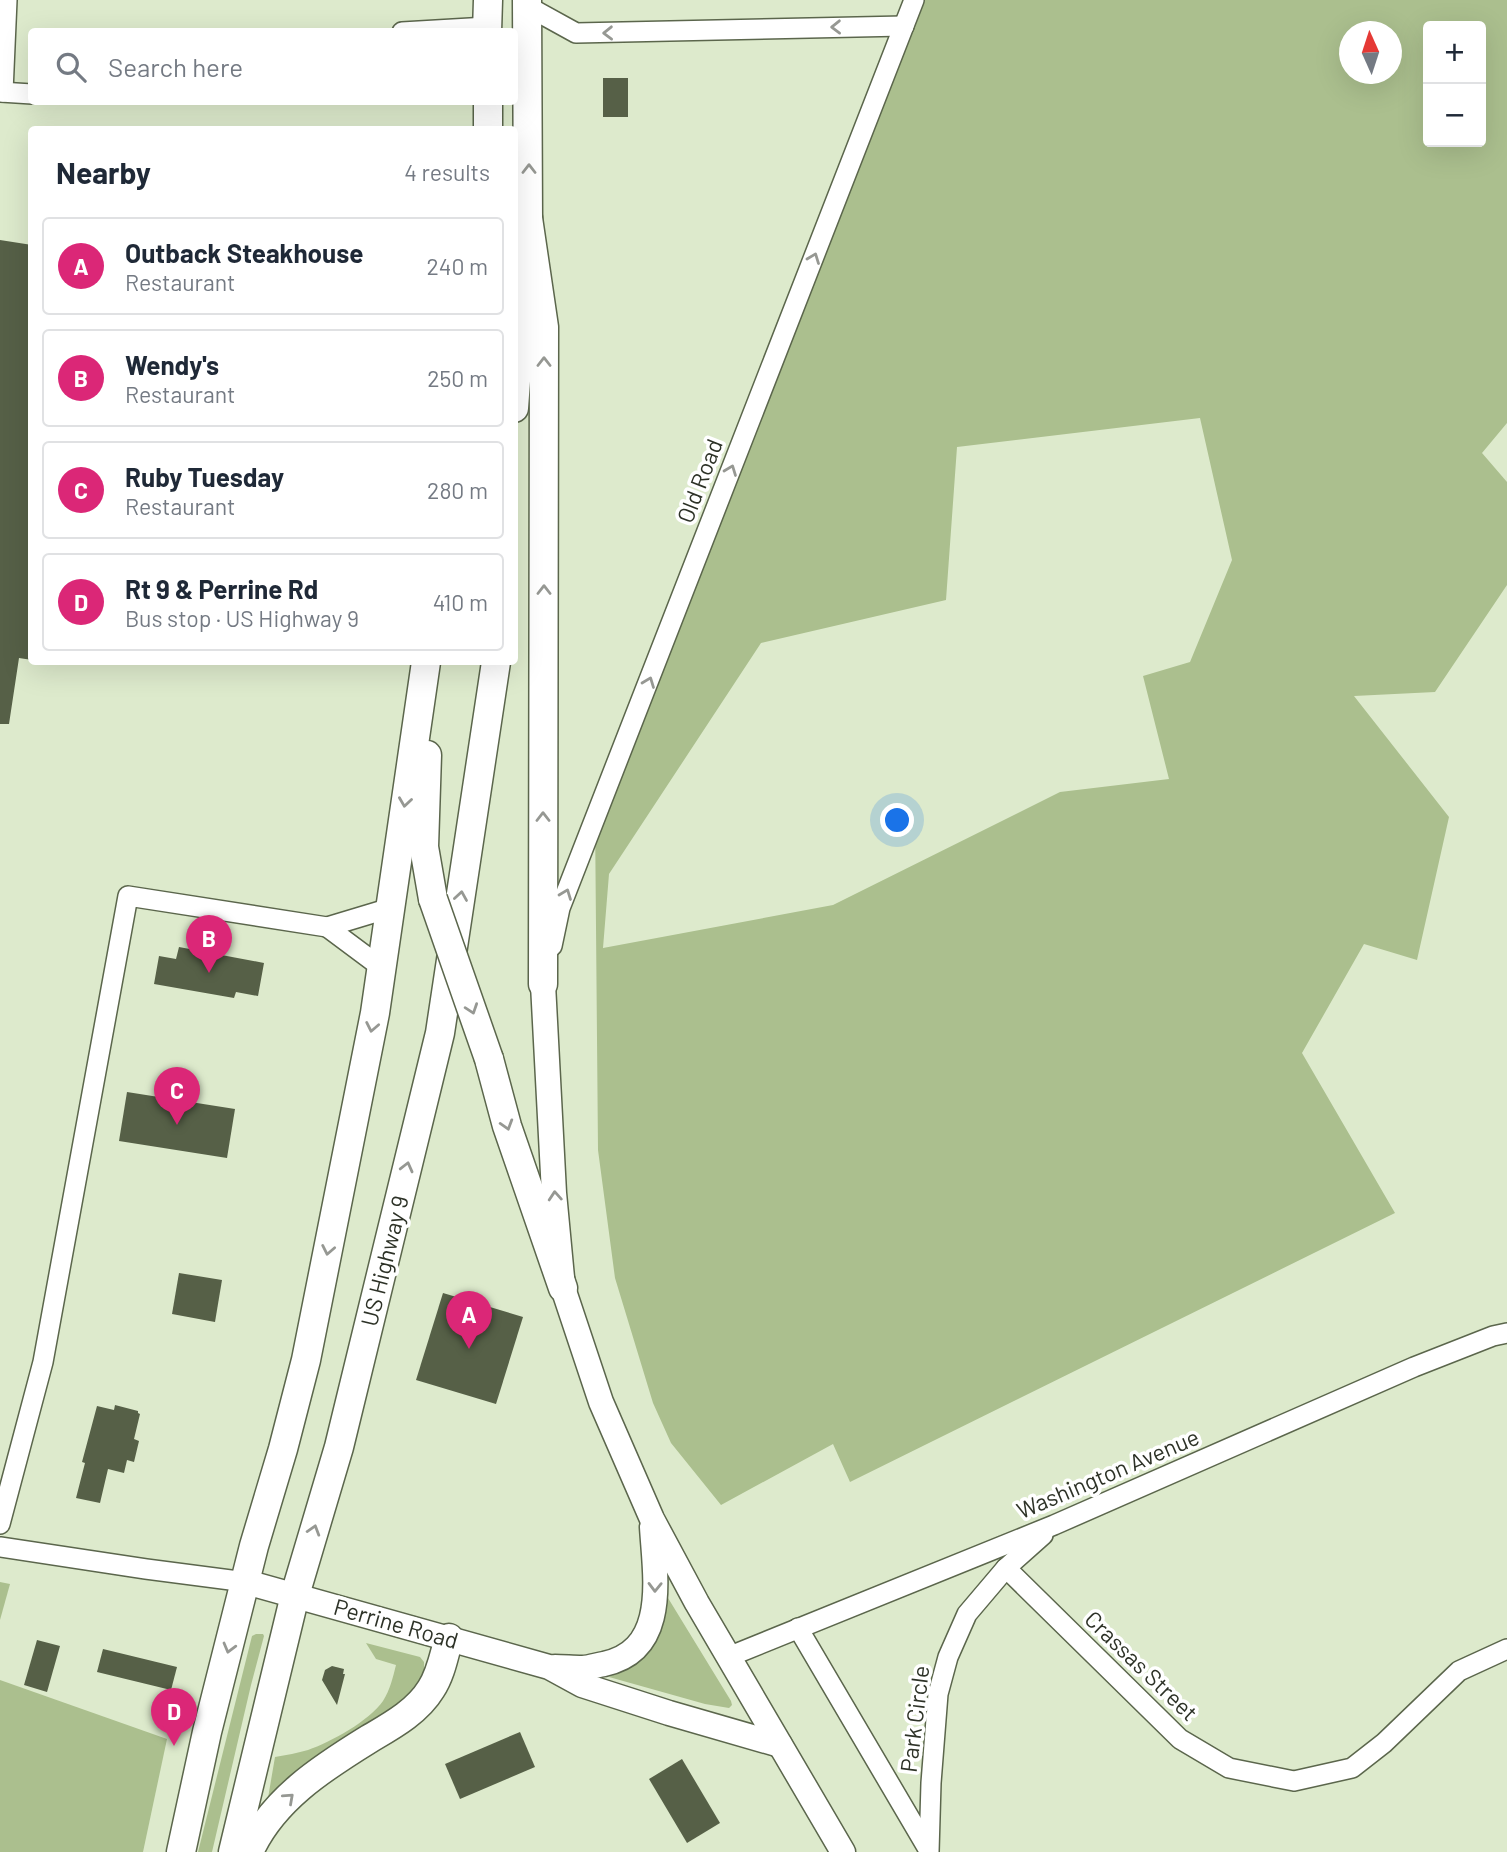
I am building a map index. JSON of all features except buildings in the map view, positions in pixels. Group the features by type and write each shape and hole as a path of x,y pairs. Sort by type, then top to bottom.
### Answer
{"highway":[{"path":"518,354 528,218 527,3"},
{"path":"488,105 488,126"},
{"path":"528,218 544,327 543,984"},
{"path":"428,665 425,847 433,899 489,1059 507,1126 564,1288"},
{"path":"181,1852 207,1732 254,1546 284,1449 306,1360 375,1013 428,665"},
{"name":"US Highway 9","path":"233,1852 295,1595 339,1447 440,1033 496,665"},
{"path":"249,1852 257,1836 284,1801 337,1759 397,1722 419,1704 438,1675 449,1638"}],"main road":[{"path":"543,984 554,1193 564,1288 601,1402 652,1519 728,1657 843,1852"},
{"path":"549,1667 584,1668 616,1661 635,1650 647,1633 654,1608 652,1519"},
{"name":"Perrine Road","path":"246,1582 549,1667 582,1685 780,1745"}],"street":[{"path":"7,0 2,92 28,94"},
{"name":"Old Road","path":"543,984 560,908 914,0"},
{"path":"527,3 576,33 904,26"},
{"path":"428,28 488,19"},
{"path":"0,1524 43,1362 128,896 327,927 390,908"},
{"path":"327,927 382,968"},
{"name":"Washington Avenue","path":"728,1657 1054,1525 1413,1367 1507,1333"},
{"name":"Park Circle","path":"929,1851 938,1694 948,1657 967,1614 1006,1568 1054,1525"},
{"name":"Perrine Road","path":"0,1547 246,1582"},
{"name":"Crassas Street","path":"1006,1568 1180,1740 1229,1768 1294,1781 1352,1768 1384,1743 1459,1671 1507,1649"},
{"path":"798,1628 929,1851"}],"green space":[{"path":"925,0 1507,0 1507,423 1482,453 1507,482 1507,585 1435,692 1354,696 1449,817 1417,960 1364,944 1302,1053 1395,1213 850,1482 833,1444 721,1505 671,1443 653,1403 615,1278 598,1150 595,815","holes":["1200,418 1232,560 1190,662 1143,676 1169,779 1060,792 833,905 603,948 609,874 761,643 946,600 957,447"]},
{"path":"0,1582 10,1584 0,1620"},
{"path":"668,1598 731,1701 729,1708 705,1704 609,1677 631,1666 664,1615"},
{"path":"252,1636 264,1636 212,1852 198,1852"},
{"path":"366,1643 420,1657 424,1662 424,1674 415,1695 268,1798 275,1757 308,1750 327,1742 369,1716 383,1701 396,1665 376,1659"},
{"path":"0,1680 167,1739 143,1852 0,1852"}],"place":[{"name":"Wendy's","path":"209,973"},
{"name":"Ruby Tuesday","path":"177,1125"},
{"name":"Outback Steakhouse","path":"469,1349"},
{"name":"Rt 9 & Perrine Rd","path":"174,1746"}]}
